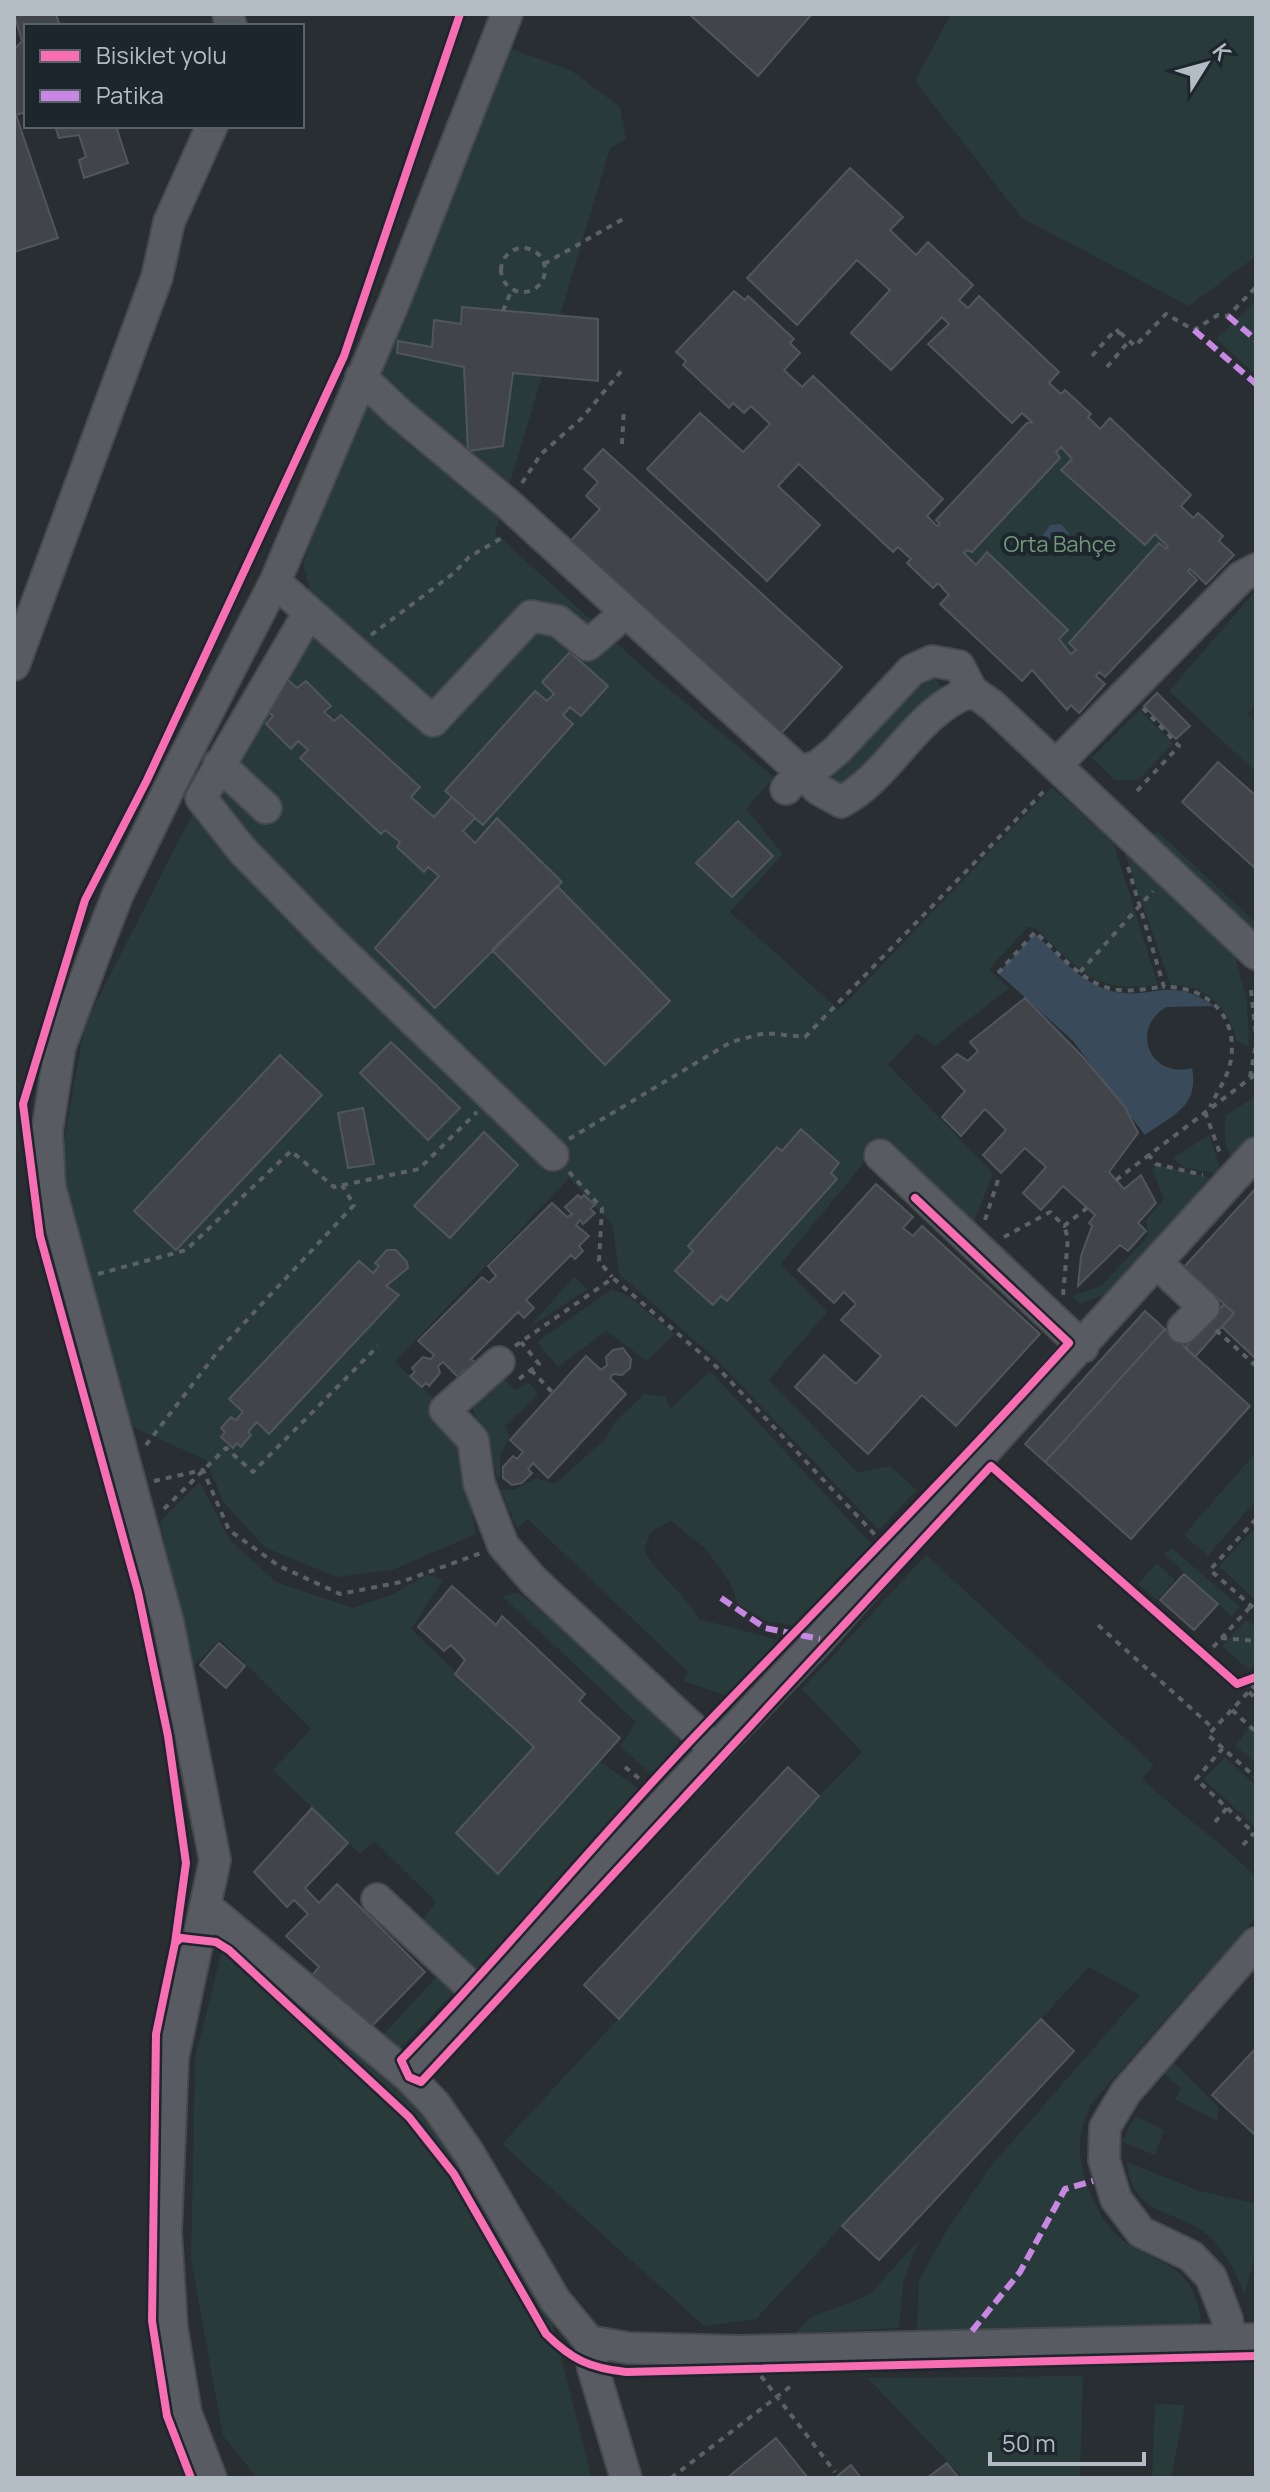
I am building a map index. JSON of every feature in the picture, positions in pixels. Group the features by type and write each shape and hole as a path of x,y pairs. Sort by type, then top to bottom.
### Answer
{"street":[{"path":"211,2478 186,2413 172,2328 166,2232 173,2058 215,1860 188,1712 144,1528 50,1187 47,1132 60,1047 118,894 275,582 507,14"},
{"path":"14,665 157,277 169,222 211,128"},
{"path":"361,377 518,514 625,613 794,780 841,802 887,766 935,710 949,699 972,691"},
{"path":"1059,769 1241,577 1256,569"},
{"path":"275,582 433,721 531,616 558,621 588,645 625,613"},
{"path":"308,614 201,798 242,850 492,1097 560,1148"},
{"path":"794,780 837,750 912,670 932,661 959,666 972,691 992,705 1256,954"},
{"path":"219,764 266,808"},
{"path":"409,2077 481,1996 820,1639 993,1442 1083,1347 1256,1153"},
{"path":"880,1155 1083,1347"},
{"path":"1157,1263 1204,1307 1191,1321"},
{"path":"510,1352 445,1410 473,1440 479,1483 503,1545 534,1581 715,1749"},
{"path":"377,1899 481,1996"},
{"path":"207,1907 409,2077 435,2104 469,2153 555,2300 589,2341 593,2368 626,2478"},
{"path":"1243,2340 1227,2319 1211,2277 1191,2256 1141,2232 1116,2199 1104,2160 1105,2127 1126,2092 1256,1943"},
{"path":"589,2341 628,2348 738,2351 1243,2340"}],"path":[{"path":"544,264 623,219"},
{"path":"532,250 544,264 545,274 539,286 526,292 512,289 501,271 511,252 532,250"},
{"path":"1092,356 1118,331 1135,346 1166,314 1194,330 1218,315 1228,316 1256,287"},
{"path":"503,311 512,289"},
{"path":"1107,367 1129,341"},
{"path":"350,651 454,573 518,514 541,454 582,418 623,369"},
{"path":"622,444 624,408"},
{"path":"1137,791 1179,746 1141,707"},
{"path":"883,1543 719,1369 613,1278 599,1261 602,1208 560,1148 731,1042 765,1033 805,1037 1059,769"},
{"path":"1127,865 1164,987"},
{"path":"1080,972 1168,874"},
{"path":"998,973 1035,932 1080,972 1107,988 1130,991 1185,987 1216,1004 1226,1017 1233,1041 1228,1069 1210,1107"},
{"path":"1251,990 1256,1035"},
{"path":"1250,1078 1256,1044"},
{"path":"1116,1180 1256,1074"},
{"path":"77,1280 186,1250 291,1151 334,1187 419,1169 492,1097"},
{"path":"1205,1111 1230,1181"},
{"path":"1148,1154 1156,1164 1230,1181"},
{"path":"978,1248 999,1177"},
{"path":"124,1454 145,1447 219,1350 354,1205 342,1185"},
{"path":"1064,1226 1087,1208"},
{"path":"978,1248 1050,1212 1064,1226 1068,1238 1060,1326"},
{"path":"510,1352 613,1278"},
{"path":"1191,1321 1256,1366"},
{"path":"144,1528 226,1448 253,1472 378,1346"},
{"path":"510,1352 539,1364 514,1383 510,1352"},
{"path":"531,1370 553,1393"},
{"path":"133,1487 203,1470"},
{"path":"203,1470 229,1530 279,1566 340,1594 401,1582 503,1545"},
{"path":"1205,1656 1254,1608 1210,1570 1256,1519"},
{"path":"872,1554 893,1532"},
{"path":"1098,1625 1214,1729"},
{"path":"1221,1638 1256,1641"},
{"path":"1193,1645 1216,1665"},
{"path":"1237,1684 1256,1677"},
{"path":"1256,1684 1208,1735 1256,1778"},
{"path":"1249,1692 1256,1699"},
{"path":"1232,1710 1256,1732"},
{"path":"1223,1748 1196,1779 1255,1834 1243,1845"},
{"path":"639,1798 659,1776"},
{"path":"1215,1822 1227,1808"},
{"path":"755,2368 770,2368"},
{"path":"755,2368 835,2472"},
{"path":"671,2478 791,2386"}],"green space":[{"path":"951,14 1256,14 1256,256 1189,306 1022,218 915,81"},
{"path":"504,46 572,71 620,107 626,139 610,148 495,533 645,669 774,777 746,809 783,854 730,912 839,1010 1052,787 1113,842 1158,985 1135,987 1101,982 1076,966 1034,927 1028,927 989,969 1009,988 935,1046 917,1033 888,1065 993,1173 970,1232 879,1144 781,1264 827,1312 769,1380 858,1473 890,1466 917,1490 879,1530 717,1360 619,1274 613,1226 569,1178 395,1362 432,1397 460,1450 476,1534 392,1570 337,1577 264,1547 223,1501 206,1460 133,1427 60,1163 85,1024 309,586 303,564 357,409"},
{"path":"1256,301 1256,375 1216,339"},
{"name":"Orta Bahçe","path":"1061,447 1072,459 1062,470 1144,545 1155,534 1168,547 1166,549 1159,543 1070,642 1076,650 1071,654 1059,639 1067,630 988,553 976,565 964,553 967,550 972,552 1060,458 1056,452"},
{"path":"1256,590 1256,704 1247,714 1256,722 1256,772 1169,691"},
{"path":"930,673 943,689 846,787 829,780 835,767"},
{"path":"1140,710 1173,744 1138,780 1115,780 1092,758"},
{"path":"1158,832 1256,923 1255,933 1151,835"},
{"path":"1124,851 1233,949 1247,1001 1249,1047 1236,1040 1228,1018 1214,1000 1194,988 1171,986"},
{"path":"1256,1096 1256,1135 1231,1160 1225,1141 1225,1116"},
{"path":"1209,1135 1221,1171 1218,1174 1185,1168 1173,1158"},
{"path":"1157,1165 1210,1177 1150,1251 1111,1292 1080,1304 1072,1296 1101,1286 1148,1236 1146,1220 1164,1199 1152,1169"},
{"path":"574,1277 588,1289 528,1328"},
{"path":"612,1289 628,1296 675,1334 647,1361 606,1331 558,1367 537,1342"},
{"path":"494,1371 516,1390 529,1382 538,1395 505,1426 510,1436 500,1455 501,1475 497,1479 490,1443 483,1442 470,1398"},
{"path":"710,1371 878,1551 807,1628 766,1621 739,1605 729,1581 706,1549 671,1521 652,1531 644,1549 649,1559 699,1619 793,1644 769,1668 727,1696 684,1681 688,1672 528,1519 517,1529 500,1489 514,1490 536,1478 555,1484 605,1439 615,1422 644,1394 666,1397 670,1409"},
{"path":"1256,1452 1256,1500 1208,1556 1184,1535"},
{"path":"200,1482 229,1539 276,1582 353,1608 391,1595 428,1574 443,1580 411,1629 534,1747 456,1833 498,1874 599,1761 648,1795 475,1975 418,1926 436,1902 374,1841 360,1854 273,1770 311,1729 220,1639 191,1669 160,1522"},
{"path":"1256,1527 1256,1601 1219,1566"},
{"path":"1172,1548 1240,1607 1231,1616 1164,1554"},
{"path":"926,1555 1154,1765 1142,1779 1256,1877 1256,1917 1091,2104 1081,2133 1084,2174 1101,2215 1118,2236 1170,2267 1189,2284 1201,2319 1193,2329 917,2329 919,2280 947,2230 991,2166 1140,1995 1089,1967 1041,2019 1074,2051 879,2260 842,2226 756,2319 704,2326 502,2144 618,2019 584,1985 788,1767 819,1796 862,1752 802,1689"},
{"path":"1157,1563 1175,1580 1157,1600 1138,1584"},
{"path":"518,1592 651,1703 679,1736 678,1763 659,1782 620,1746 636,1722 503,1597"},
{"path":"1246,1620 1256,1627 1256,1662 1249,1670 1222,1646"},
{"path":"1256,1721 1256,1764 1235,1745"},
{"path":"1225,1757 1256,1786 1256,1828 1204,1779"},
{"path":"222,1951 409,2085 460,2163 552,2323 592,2478 257,2478 223,2436 191,2259 195,2058"},
{"path":"437,1976 454,1992 399,2050 382,2036"},
{"path":"1174,2063 1219,2108 1217,2121 1175,2099 1181,2089 1163,2073"},
{"path":"1135,2116 1164,2130 1155,2155 1122,2142"},
{"path":"1127,2162 1197,2190 1256,2204 1256,2249 1245,2294 1226,2256 1209,2236 1197,2227 1158,2210 1137,2193 1130,2180"},
{"path":"919,2240 903,2283 899,2328 795,2333 811,2317 869,2295"},
{"path":"1083,2376 1080,2478 963,2478 868,2378"},
{"path":"1155,2404 1185,2405 1171,2478 1152,2478"}],"water":[{"path":"1061,524 1069,533 1063,542 1064,551 1056,554 1044,548 1041,538 1050,525"},
{"path":"1035,934 1069,966 1098,986 1123,993 1184,991 1214,1006 1166,1007 1149,1028 1147,1039 1156,1060 1178,1069 1192,1068 1193,1081 1192,1092 1182,1108 1145,1135 1073,1041 998,973"}],"building":[{"path":"14,14 56,14 59,24 24,24 24,113 16,115 58,238 14,252 14,50 22,41"},
{"path":"689,14 812,14 758,76"},
{"path":"56,128 117,128 128,163 84,178 79,160 86,157 79,135 59,138"},
{"path":"850,168 903,217 890,230 916,255 928,242 973,285 959,300 968,308 979,296 1059,372 1049,383 1061,394 1065,390 1091,414 1088,417 1100,429 1110,418 1191,495 1181,506 1193,518 1198,513 1223,536 1219,541 1234,555 1206,584 1190,569 1188,571 1197,580 1105,677 1099,672 1096,676 1105,684 1079,713 1071,705 1067,710 1032,670 1022,681 940,604 949,595 938,583 933,588 907,563 911,559 898,547 893,552 799,464 778,486 820,525 767,581 647,469 700,413 743,452 770,424 751,406 744,413 733,403 729,408 683,365 686,361 676,352 734,291 745,300 748,296 794,339 790,343 800,353 784,370 802,387 813,376 943,499 927,516 937,526 940,524 936,520 1027,423 1032,422 1022,413 1012,423 928,344 949,324 942,317 891,370 851,333 890,290 857,260 797,325 747,278","holes":["1061,447 1072,459 1061,470 1145,545 1155,534 1168,547 1166,549 1159,543 1069,643 1076,650 1071,654 1059,639 1068,630 987,552 976,565 964,553 967,550 972,552 1060,458 1056,452"]},
{"path":"462,307 598,319 598,381 513,373 503,446 468,451 464,367 397,353 398,341 432,347 434,320 461,324"},
{"path":"603,449 842,667 775,740 565,547 600,509 586,496 598,482 584,469"},
{"path":"570,652 608,686 581,716 570,707 563,715 573,724 483,825 445,791 535,691 547,701 554,694 542,682"},
{"path":"288,680 297,688 306,681 331,706 324,712 334,721 341,715 420,787 411,797 434,817 452,797 475,818 463,831 475,843 497,818 562,882 435,1008 375,948 439,876 428,867 424,872 397,847 400,842 385,830 381,834 300,758 308,750 298,741 291,749 266,724 273,716 264,708"},
{"path":"1157,693 1190,726 1176,739 1144,706"},
{"path":"1218,762 1256,796 1256,869 1182,802"},
{"path":"738,821 773,856 732,897 696,863"},
{"path":"557,886 670,1001 605,1065 492,950"},
{"path":"1025,998 1084,1058 1125,1107 1138,1133 1109,1172 1124,1189 1141,1175 1156,1203 1138,1223 1146,1231 1128,1251 1120,1245 1078,1286 1081,1256 1092,1226 1089,1223 1095,1215 1063,1186 1041,1210 1023,1193 1046,1167 1025,1148 1001,1173 983,1155 1006,1130 985,1109 961,1136 942,1117 965,1091 942,1067 957,1054 968,1061 978,1051 970,1042"},
{"path":"391,1042 460,1108 428,1140 360,1073"},
{"path":"280,1055 322,1095 176,1250 134,1211"},
{"path":"363,1108 374,1164 348,1168 338,1113"},
{"path":"801,1129 839,1163 831,1173 837,1179 727,1301 721,1296 713,1305 675,1271 693,1251 688,1246 777,1147 782,1151"},
{"path":"484,1132 518,1165 450,1238 414,1206"},
{"path":"876,1184 913,1217 903,1228 913,1236 922,1226 1040,1334 956,1426 922,1395 868,1454 795,1387 824,1355 856,1384 881,1356 841,1320 856,1304 844,1292 834,1303 798,1270"},
{"path":"1256,1188 1256,1359 1222,1327 1234,1313 1184,1267"},
{"path":"578,1195 581,1198 584,1195 595,1205 590,1209 595,1213 583,1224 580,1220 576,1225 589,1236 579,1246 583,1251 575,1259 571,1255 526,1300 534,1308 524,1318 518,1312 471,1359 477,1364 468,1373 464,1370 458,1377 443,1362 438,1366 440,1373 429,1386 426,1383 422,1387 410,1376 415,1372 412,1368 423,1357 431,1359 434,1355 418,1341 482,1277 489,1283 496,1276 488,1266 552,1203 567,1217 572,1214 565,1207"},
{"path":"387,1250 396,1250 407,1262 408,1268 386,1286 399,1295 269,1434 257,1422 241,1447 237,1443 233,1448 221,1437 225,1432 221,1428 231,1417 236,1420 243,1412 229,1399 359,1261 373,1273 379,1266 375,1263"},
{"path":"1224,1304 1234,1313 1195,1357 1185,1348"},
{"path":"1145,1311 1165,1329 1045,1462 1025,1444"},
{"path":"1165,1329 1250,1406 1131,1539 1045,1462"},
{"path":"623,1348 631,1359 630,1368 622,1375 613,1374 610,1378 626,1394 548,1478 533,1463 528,1469 532,1473 522,1483 512,1485 503,1478 503,1467 513,1456 517,1459 523,1452 510,1440 586,1356 601,1370 607,1365 606,1357 613,1350"},
{"path":"1184,1574 1218,1604 1194,1630 1160,1600"},
{"path":"452,1586 496,1625 502,1616 585,1694 579,1701 620,1738 498,1874 456,1833 534,1747 455,1674 465,1660 451,1645 444,1651 418,1627"},
{"path":"219,1643 245,1666 226,1688 200,1665"},
{"path":"788,1767 819,1796 619,2019 584,1985"},
{"path":"312,1808 348,1843 305,1888 319,1903 337,1884 425,1972 368,2030 310,1978 319,1967 286,1936 308,1914 294,1900 287,1907 254,1872"},
{"path":"1041,2019 1074,2051 879,2260 842,2226"},
{"path":"1256,2048 1256,2136 1212,2095"},
{"path":"776,2438 808,2478 727,2478"},
{"path":"947,2463 959,2478 927,2478"},
{"path":"851,2465 861,2478 835,2478"}],"marked path":[{"path":"1228,316 1256,340"},
{"path":"1194,330 1256,384"},
{"path":"721,1598 765,1628 820,1639"},
{"path":"972,2331 1020,2272 1065,2189 1093,2181"}],"cycle path":[{"path":"191,2478 167,2416 152,2321 156,2034 175,1943 186,1863 168,1736 138,1592 40,1236 23,1104 85,900 147,780 344,356 460,14"},
{"path":"915,1198 1069,1343 932,1491 660,1773 401,2060 409,2077 421,2082 991,1466 1237,1684 1256,1677"},
{"path":"175,1943 181,1938 216,1942 229,1950 409,2117 454,2174 546,2334 564,2350 592,2365 626,2372 1256,2356"}]}
